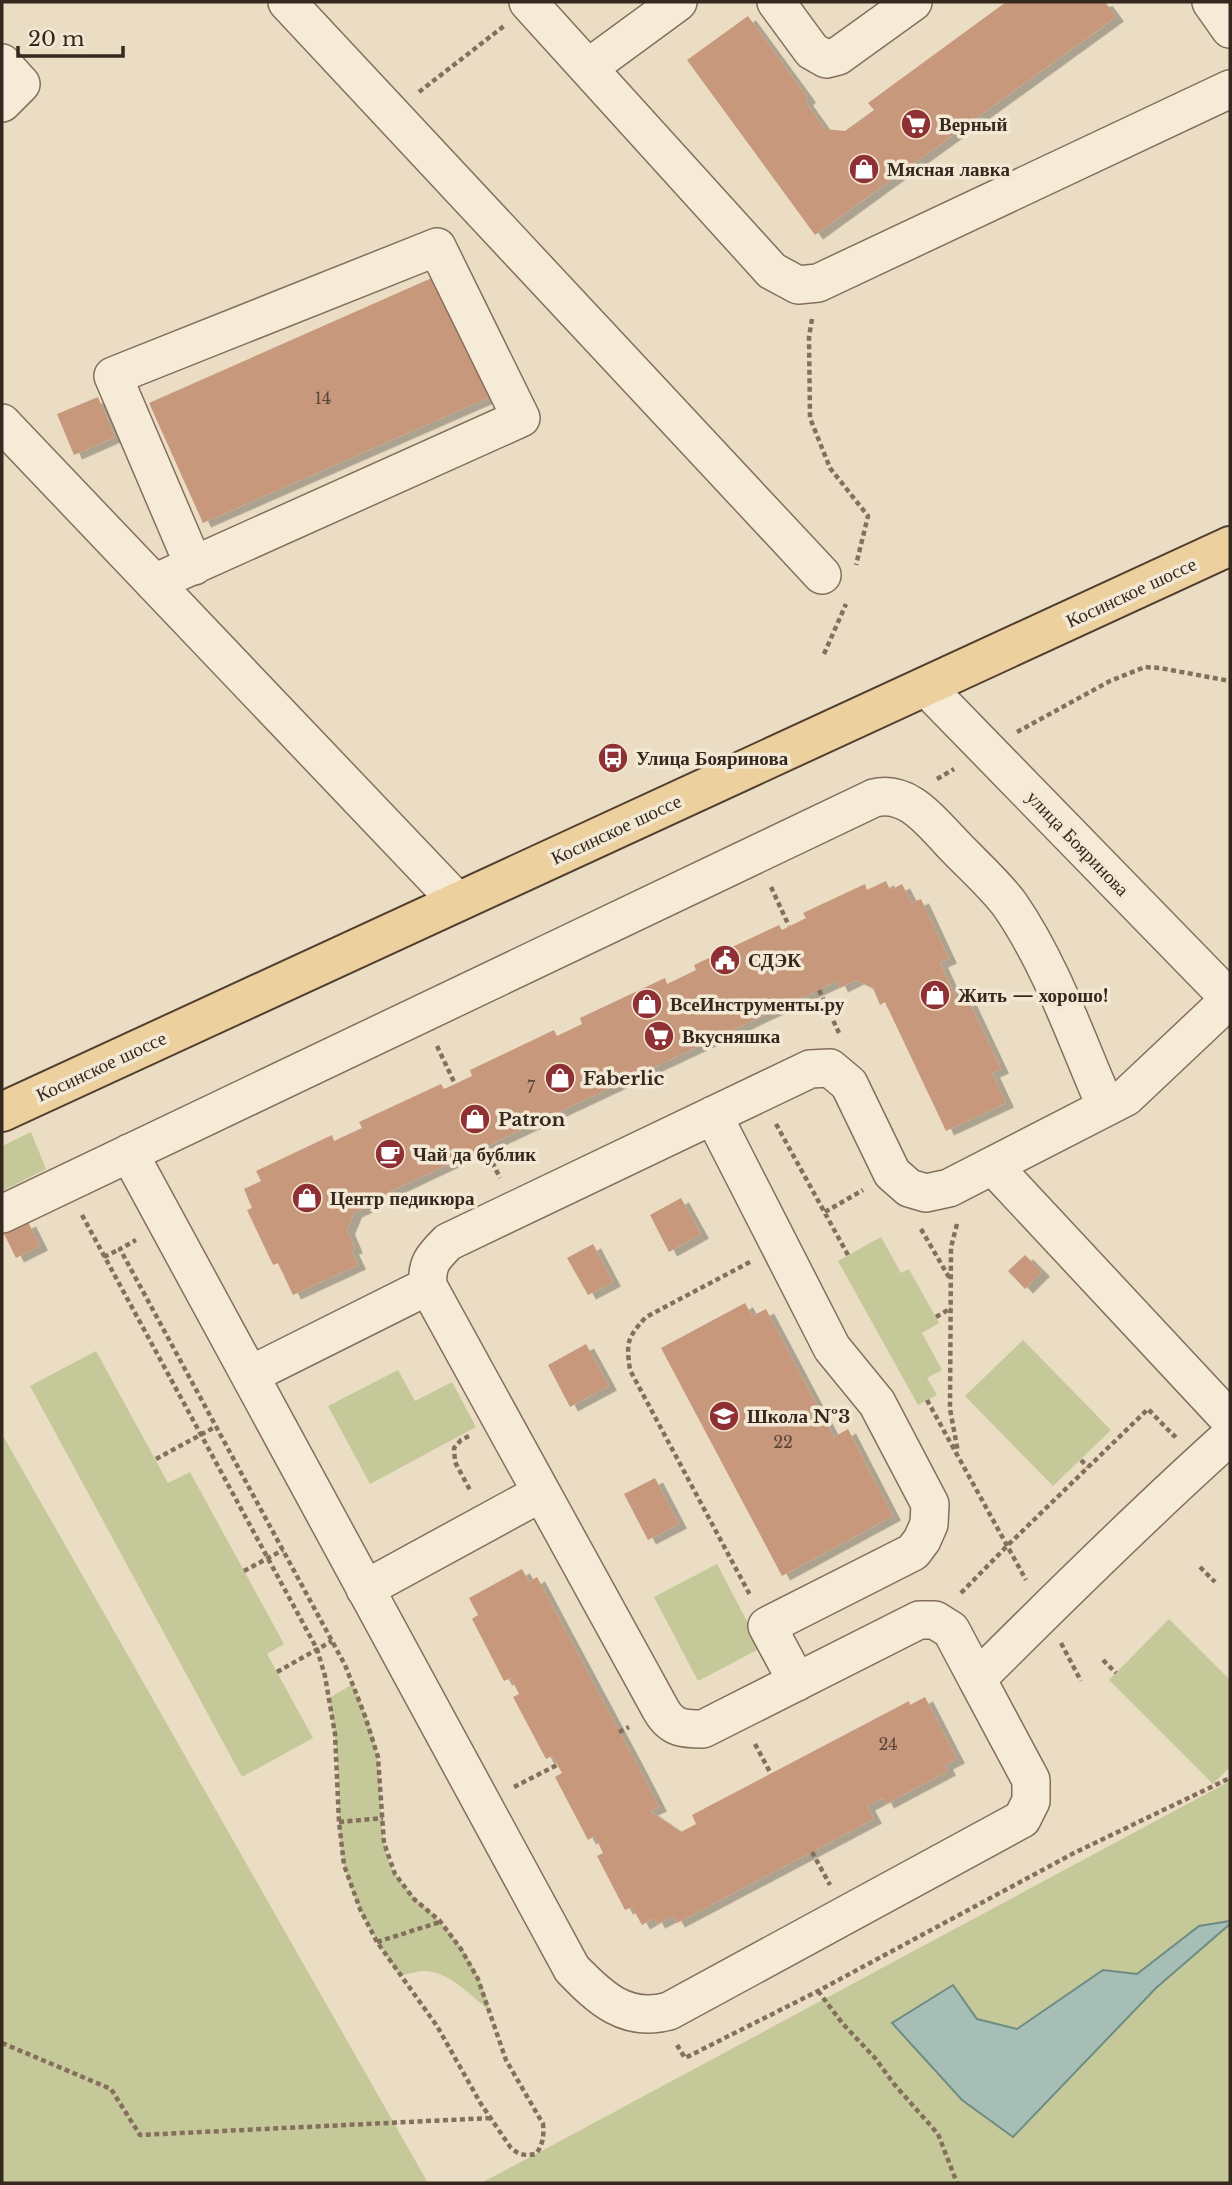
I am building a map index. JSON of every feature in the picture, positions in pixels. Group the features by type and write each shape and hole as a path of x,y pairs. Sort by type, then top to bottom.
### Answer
{"main road":[{"name":"Косинское шоссе","path":"2,1112 1230,547"}],"street":[{"path":"288,2 391,113 837,576"},
{"path":"588,68 678,2"},
{"path":"776,2 812,51 826,59 838,56 913,2"},
{"path":"1210,2 1230,29"},
{"path":"529,4 772,271 797,285 818,283 1230,89"},
{"path":"2,63 21,84 2,103"},
{"path":"155,583 521,418 437,247 113,376 194,565"},
{"path":"3,426 458,902"},
{"name":"улица Бояринова","path":"926,687 1230,999"},
{"path":"2,1214 883,796 902,799 917,808 1009,904 1049,974 1106,1107"},
{"path":"129,1153 572,1969 595,1994 617,2008 641,2015 659,2014 1022,1819 1031,1801 1031,1780 951,1630 935,1619 919,1620 704,1729 680,1729 665,1717 428,1286 427,1269 436,1254 448,1242 810,1069 830,1068 849,1084 891,1173 909,1188 926,1193 949,1188 1126,1097 1230,999"},
{"path":"713,1115 832,1348 877,1403 930,1504 929,1524 913,1552 767,1626 797,1682"},
{"path":"993,1166 1221,1410"},
{"path":"250,1375 428,1286"},
{"path":"977,1679 1058,1597 1230,1436"},
{"path":"365,1588 541,1493"}],"path":[{"path":"391,113 529,4"},
{"path":"818,283 809,337 810,418 830,468 868,516 837,576"},
{"path":"824,653 847,602"},
{"path":"1013,734 1110,681 1145,667 1230,681"},
{"path":"930,783 954,769"},
{"path":"756,854 789,926"},
{"path":"819,990 839,1032 830,1068"},
{"path":"759,1093 848,1255"},
{"path":"65,1183 317,1649 325,1676 335,1734 344,1865 360,1909 377,1942 437,2026 481,2104 511,2148 526,2156 536,2154 542,2146 543,2124 506,2060 478,1979 461,1949 440,1922 414,1899 395,1874 384,1843 378,1757 361,1705 332,1641 120,1249"},
{"path":"825,1212 865,1188"},
{"path":"959,1458 950,1409 950,1279 951,1247 960,1215"},
{"path":"104,1257 167,1224"},
{"path":"918,1225 950,1279"},
{"path":"767,1626 630,1370 627,1347 633,1331 646,1317 780,1246"},
{"path":"936,1317 951,1308"},
{"path":"927,1400 1007,1546"},
{"path":"935,1619 1148,1409 1174,1436 1221,1410"},
{"path":"487,1522 455,1462 454,1448 461,1440 500,1419"},
{"path":"156,1459 215,1427"},
{"path":"1080,1460 1088,1467"},
{"path":"244,1571 283,1550"},
{"path":"1200,1567 1215,1582"},
{"path":"277,1672 332,1641"},
{"path":"1103,1660 1116,1673"},
{"path":"482,1804 557,1765"},
{"path":"659,2014 685,2058 818,1991 1073,1853 1230,1778"},
{"path":"339,1822 383,1818"},
{"path":"377,1942 440,1922"},
{"path":"818,1991 938,2134 957,2183"},
{"path":"2,2043 111,2089 140,2135 491,2118"}],"green space":[{"path":"31,1132 46,1169 2,1191 2,1146"},
{"path":"881,1237 901,1273 909,1269 939,1323 922,1333 942,1370 927,1378 937,1395 918,1405 838,1261"},
{"path":"1023,1340 1111,1430 1053,1486 965,1396"},
{"path":"96,1351 168,1483 190,1472 284,1644 267,1654 313,1738 242,1777 30,1386"},
{"path":"398,1370 415,1401 452,1382 476,1427 370,1484 328,1406"},
{"path":"2,1434 428,2183 2,2183"},
{"path":"717,1564 761,1648 698,1681 654,1597"},
{"path":"1169,1619 1230,1680 1230,1767 1213,1784 1109,1680"},
{"path":"353,1684 376,1750 381,1819 385,1849 390,1862 406,1888 440,1922 463,1951 477,1974 489,2010 458,1984 440,1974 422,1971 400,1976 375,1937 354,1895 342,1854 337,1754 329,1698"},
{"path":"1230,1781 1230,2183 481,2183 536,2154"}],"water":[{"path":"1230,1921 1230,1924 1156,1988 1013,2137 962,2100 892,2023 953,1985 977,2019 1017,2029 1103,1970 1137,1974 1199,1926"}],"building":[{"path":"1006,2 1105,2 1116,17 815,235 687,60 748,16 808,98 805,101 825,129 845,131 874,110 868,103"},
{"path":"443,273 497,394 203,523 149,403"},
{"path":"98,397 115,437 74,455 57,414"},
{"path":"886,881 890,890 902,884 912,903 921,899 949,959 940,963 959,1004 968,999 1001,1069 992,1073 1006,1103 946,1131 885,1002 880,1005 873,988 856,980 840,988 837,981 366,1203 367,1207 354,1213 347,1230 355,1249 351,1250 358,1265 293,1295 278,1263 273,1265 247,1210 252,1208 244,1189 261,1181 256,1171 332,1135 334,1141 362,1128 359,1122 441,1084 444,1089 455,1084 472,1076 470,1070 554,1030 557,1036 582,1024 580,1018 665,978 667,984 696,970 694,965 779,925 782,930 806,918 803,913 865,884 867,890"},
{"path":"681,1198 701,1234 669,1252 650,1215"},
{"path":"28,1222 40,1246 16,1258 4,1234"},
{"path":"593,1244 613,1282 588,1295 567,1258"},
{"path":"1025,1255 1042,1272 1025,1289 1008,1271"},
{"path":"745,1303 752,1316 766,1309 834,1437 848,1429 893,1516 782,1576 661,1348"},
{"path":"586,1344 609,1386 570,1407 548,1365"},
{"path":"655,1478 679,1524 648,1540 624,1494"},
{"path":"522,1569 529,1582 537,1577 639,1768 659,1807 650,1811 681,1832 696,1824 692,1815 909,1701 910,1705 925,1697 957,1759 945,1765 948,1771 886,1804 883,1798 867,1806 874,1819 677,1923 673,1916 657,1924 654,1918 642,1925 632,1907 625,1910 597,1856 603,1853 595,1836 588,1840 555,1777 562,1773 552,1756 546,1759 513,1697 519,1694 511,1678 504,1681 472,1619 478,1615 469,1598"}],"place":[{"name":"Верный","path":"916,124"},
{"name":"Мясная лавка","path":"864,169"},
{"name":"Улица Бояринова","path":"613,758"},
{"name":"СДЭК","path":"725,960"},
{"name":"Жить — хорошо!","path":"935,995"},
{"name":"ВсеИнструменты.ру","path":"647,1004"},
{"name":"Вкусняшка","path":"659,1036"},
{"name":"Faberlic","path":"560,1078"},
{"name":"Patron","path":"475,1119"},
{"name":"Чай да бублик","path":"390,1154"},
{"name":"Центр педикюра","path":"307,1198"},
{"name":"Школа №3","path":"724,1416"}]}
